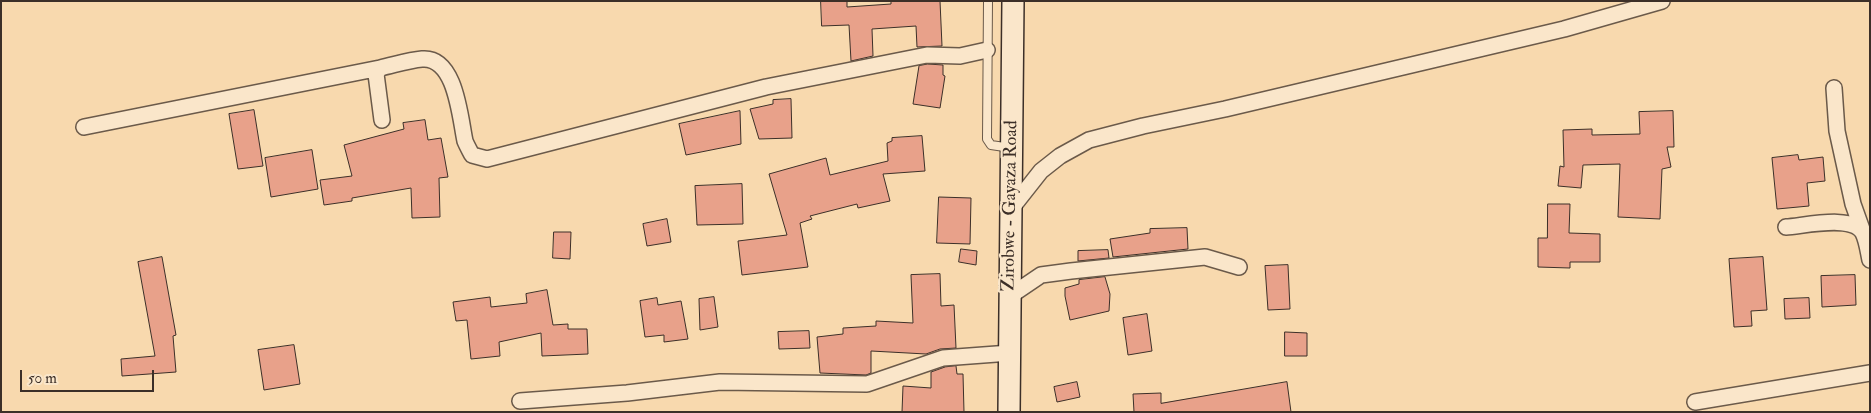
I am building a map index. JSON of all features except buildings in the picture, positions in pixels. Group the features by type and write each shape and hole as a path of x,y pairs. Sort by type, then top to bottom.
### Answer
{"street":[{"name":"Zirobwe - Gayaza Road","path":"1009,412 1013,1"},
{"path":"1010,209 1041,172 1060,156 1089,140 1564,29 1662,1"},
{"path":"84,127 423,58 433,60 446,70 462,112 466,143 472,155 487,159 766,87 927,55 960,56 987,50"},
{"path":"380,68 376,74 382,120"},
{"path":"1834,88 1837,130 1853,204 1870,260"},
{"path":"1786,228 1839,222 1854,224 1863,232"},
{"path":"1010,296 1041,276 1070,271 1205,257 1239,267"},
{"path":"520,401 628,393 720,382 867,384 943,358 1010,352"},
{"path":"1695,402 1870,373"}],"lane":[{"path":"988,1 987,139 991,145 1012,148"}]}
